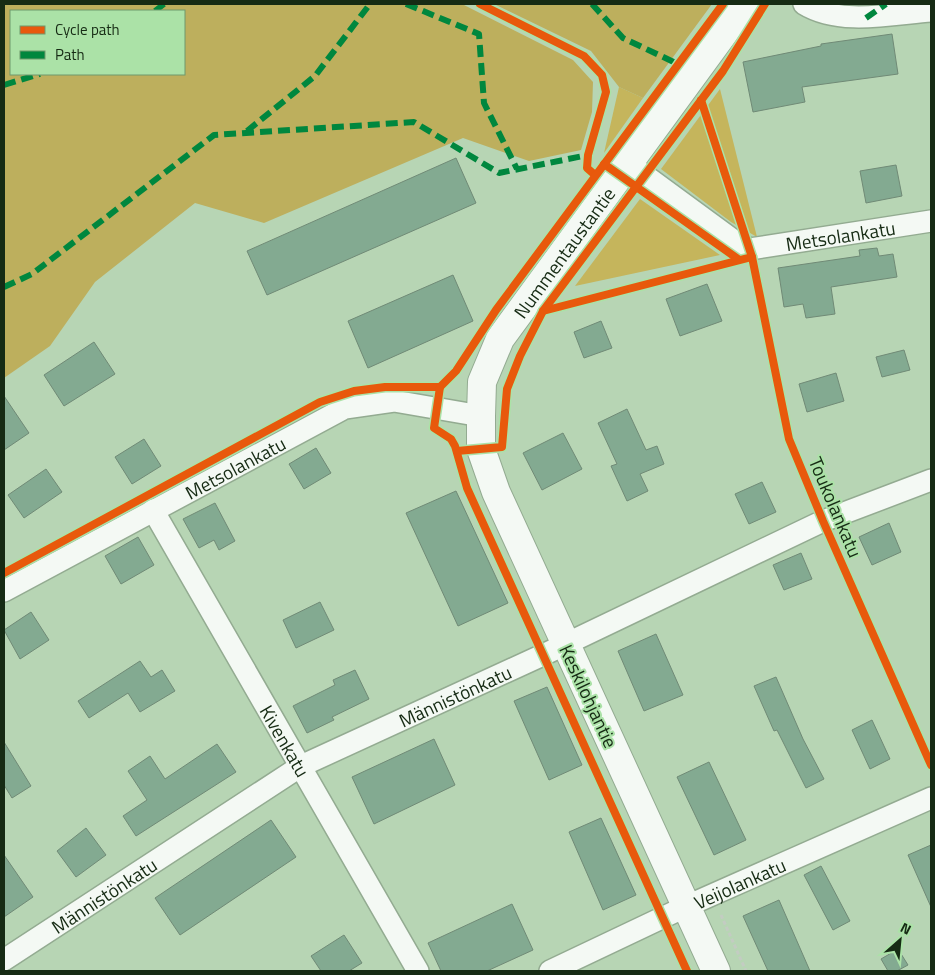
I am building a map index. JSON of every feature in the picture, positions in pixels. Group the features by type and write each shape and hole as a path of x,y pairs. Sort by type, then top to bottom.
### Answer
{"street":[{"name":"Nummentaustantie","path":"480,416 482,382 500,339 745,4"},
{"path":"804,4 837,14 866,18 931,11"},
{"name":"Metsolankatu","path":"628,164 737,244 750,249 931,221"},
{"name":"Metsolankatu","path":"4,590 345,408 394,402 480,416"},
{"name":"Keskilohjantie","path":"480,416 481,449 496,492 688,906 716,971"},
{"name":"Männistönkatu","path":"4,960 301,766 565,644 823,521 931,480"},
{"name":"Kivenkatu","path":"153,510 418,971"},
{"name":"Veijolankatu","path":"550,971 688,906 931,798"}],"shaded area":[{"path":"4,4 462,4 573,60 593,82 592,112 581,150 529,161 463,138 264,223 195,203 95,282 50,346 4,378"},
{"path":"494,4 712,4 643,98 619,87 591,51"},
{"path":"619,87 643,98 604,153"},
{"path":"720,89 757,237 731,222 661,169"},
{"path":"640,199 720,255 575,286"}],"building":[{"path":"892,34 898,74 802,87 805,102 753,112 743,62 821,46 821,44"},
{"path":"456,158 476,203 267,295 247,251"},
{"path":"896,165 902,196 866,203 860,171"},
{"path":"877,248 879,256 893,254 897,277 831,287 835,314 806,318 803,304 784,307 778,268 860,256 859,250"},
{"path":"453,275 473,321 368,368 348,321"},
{"path":"707,284 722,321 680,336 666,299"},
{"path":"601,321 612,348 584,358 574,332"},
{"path":"94,342 115,374 64,406 44,375"},
{"path":"904,350 910,370 882,377 876,357"},
{"path":"836,373 844,401 807,412 799,384"},
{"path":"4,396 29,433 4,450"},
{"path":"627,409 646,450 657,446 664,464 640,474 648,491 627,501 611,466 617,464 598,423"},
{"path":"563,433 582,469 542,490 523,453"},
{"path":"144,439 161,466 132,484 115,457"},
{"path":"316,448 331,473 304,489 289,464"},
{"path":"46,469 62,492 24,518 8,495"},
{"path":"762,482 776,512 749,524 735,494"},
{"path":"456,491 508,603 458,626 406,513"},
{"path":"215,503 235,541 219,550 214,540 199,548 183,519"},
{"path":"889,523 901,552 872,565 859,537"},
{"path":"138,537 154,565 121,584 105,556"},
{"path":"801,553 812,579 784,590 773,565"},
{"path":"320,602 334,630 296,648 283,620"},
{"path":"31,612 49,640 20,659 4,630"},
{"path":"656,634 683,695 644,711 618,651"},
{"path":"140,661 151,677 162,670 175,691 140,712 128,693 89,718 78,701"},
{"path":"355,670 369,699 332,717 334,720 307,733 293,706 335,685 333,680"},
{"path":"776,677 803,739 824,779 806,788 777,730 774,731 754,686"},
{"path":"547,687 582,765 549,780 514,701"},
{"path":"872,720 890,759 870,769 852,730"},
{"path":"434,739 455,785 374,824 352,777"},
{"path":"4,742 31,786 12,798 4,785"},
{"path":"217,744 236,772 136,836 123,816 147,800 128,771 150,756 165,779"},
{"path":"709,762 746,840 714,855 677,777"},
{"path":"601,818 636,895 603,910 569,832"},
{"path":"271,820 296,857 180,935 155,898"},
{"path":"86,828 106,855 76,877 57,851"},
{"path":"931,845 931,907 908,855"},
{"path":"4,855 33,897 4,917"},
{"path":"821,866 850,921 833,930 804,875"},
{"path":"779,900 810,971 768,971 743,916"},
{"path":"512,904 533,950 487,971 441,971 428,943"},
{"path":"344,935 362,963 349,971 321,971 311,956"},
{"path":"898,949 908,965 897,971 888,971 881,959"}],"marked path":[{"path":"156,10 164,4"},
{"path":"247,131 315,76 370,4"},
{"path":"406,4 479,34 484,103 517,169"},
{"path":"592,4 623,38 678,64"},
{"path":"866,18 886,4"},
{"path":"4,85 37,75"},
{"path":"4,287 32,274 214,135 414,122 499,173 588,155"}],"cycle path":[{"path":"480,4 584,56 602,75 606,92 588,155 587,168 595,175"},
{"path":"687,971 467,488 455,446 451,439 434,428 440,387 456,371 496,310 723,4"},
{"path":"457,451 502,447 507,389 520,356 543,311 723,71 765,4"},
{"name":"Toukolankatu","path":"701,100 752,257 789,439 823,521 931,765"},
{"path":"604,164 738,259"},
{"path":"543,311 752,257"},
{"path":"4,573 320,402 354,391 385,387 440,387"}]}
